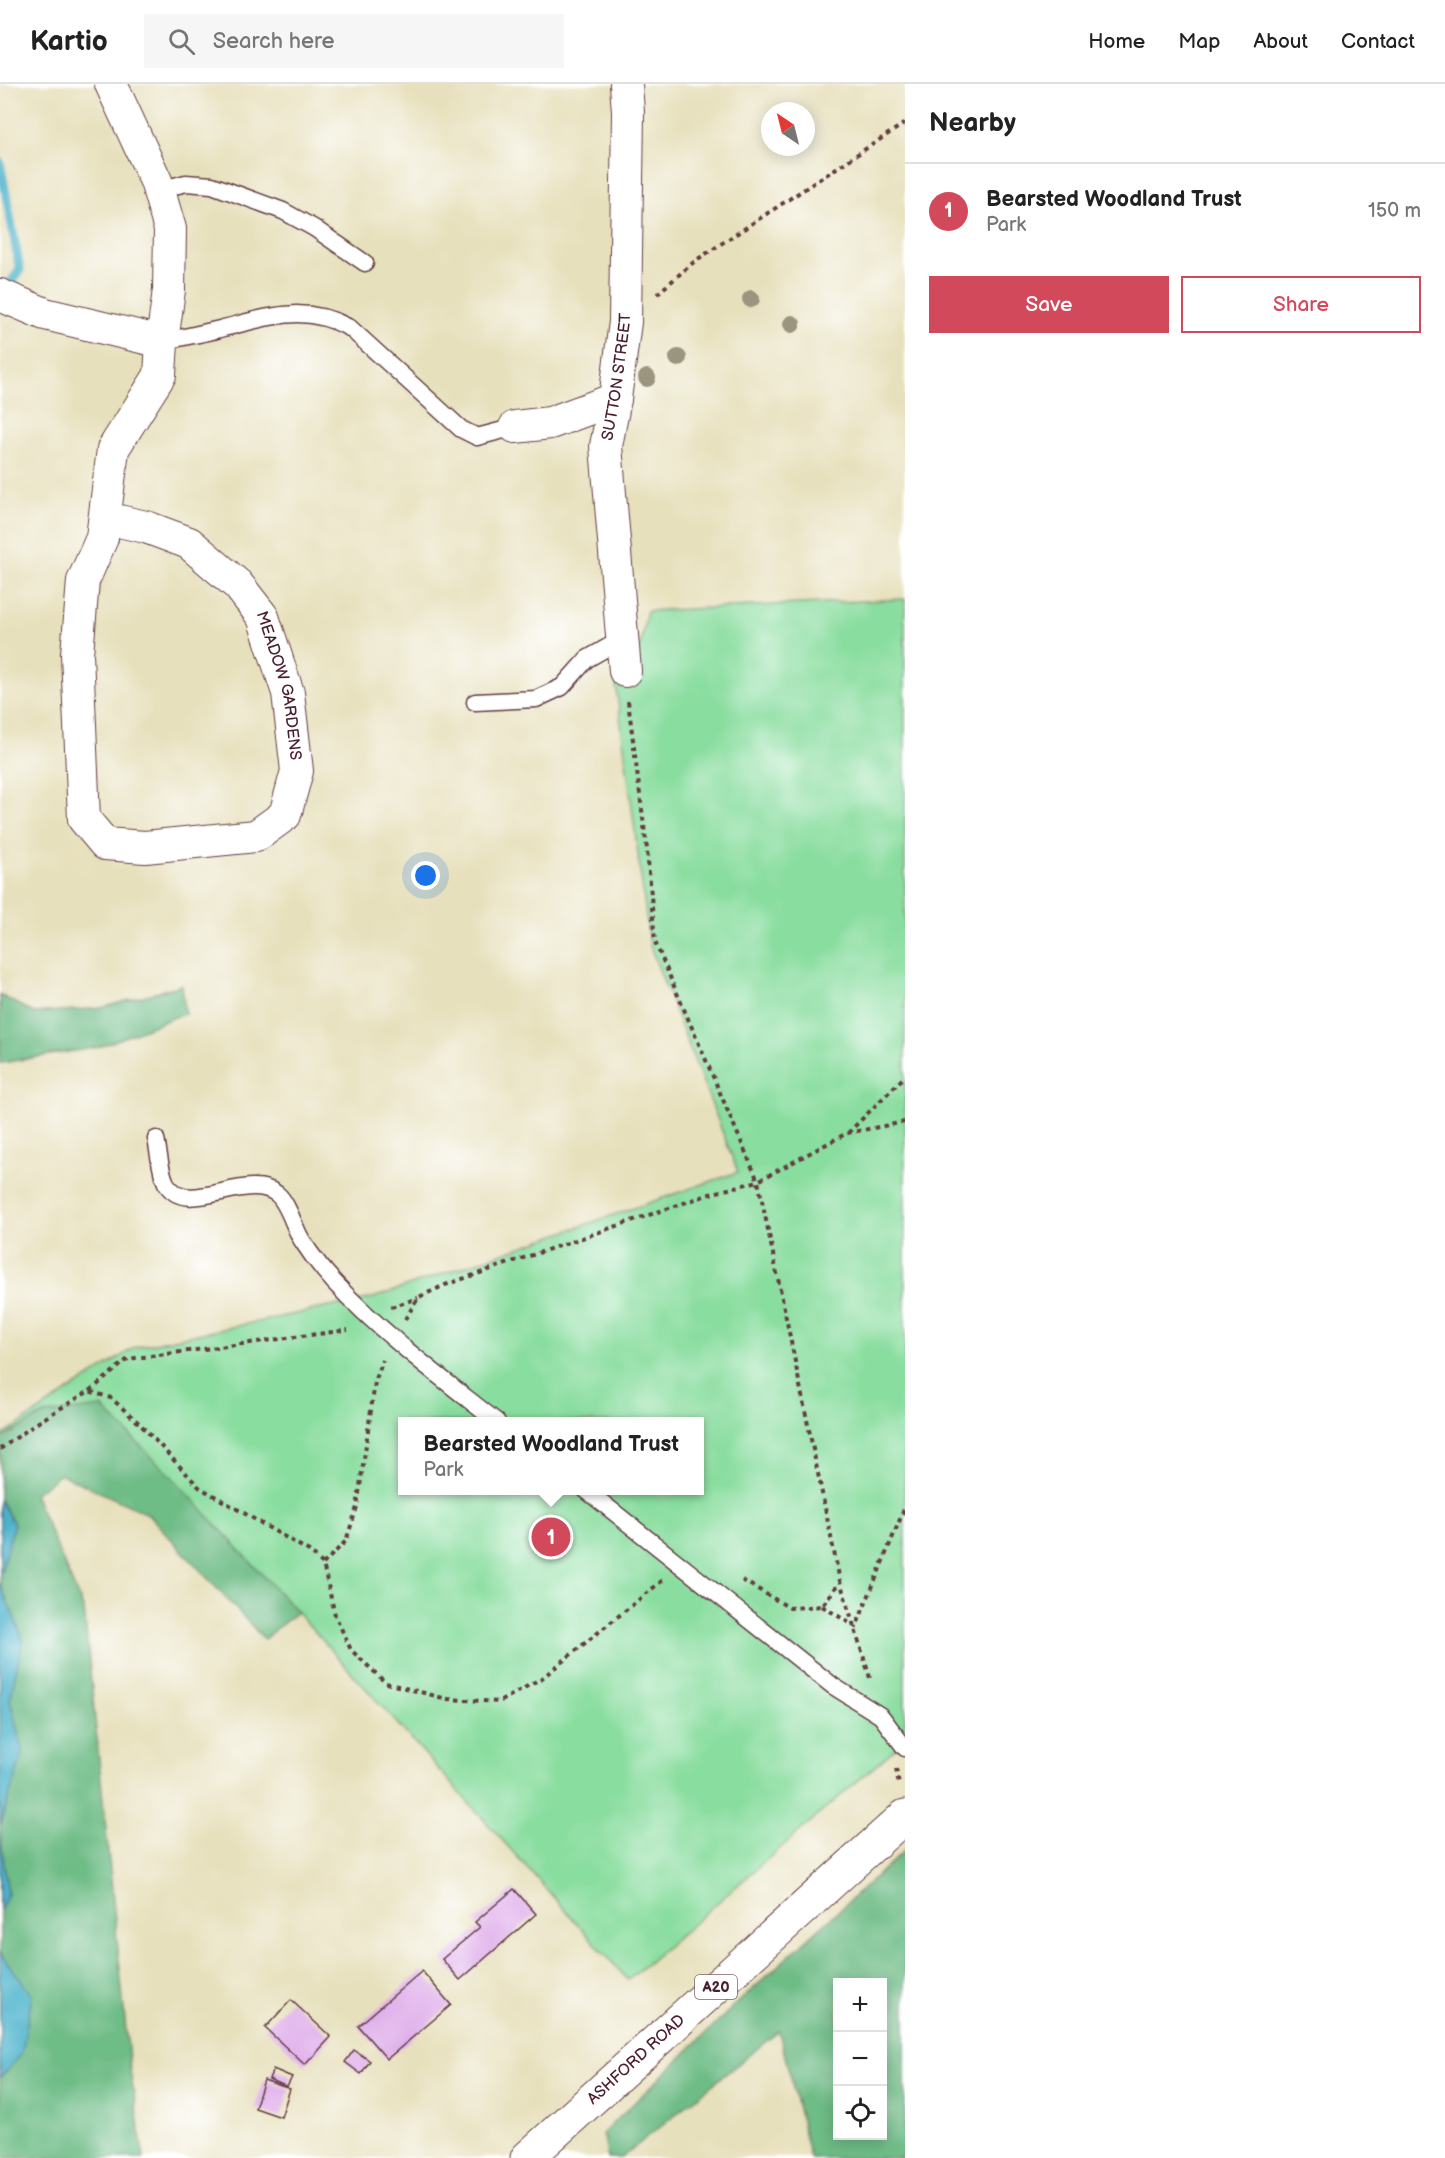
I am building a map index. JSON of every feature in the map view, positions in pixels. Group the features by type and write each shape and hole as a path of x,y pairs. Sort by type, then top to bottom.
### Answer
{"main road":[{"name":"ASHFORD ROAD","path":"526,2158 902,1801"}],"street":[{"name":"MEADOW GARDENS","path":"105,518 146,527 189,543 238,585 263,617 288,693 297,771 285,815 256,836 145,847 105,844 84,819 77,654 83,581 102,538 113,449 160,375 169,290 170,229 159,190 111,84"},
{"name":"SUTTON STREET","path":"625,670 606,446 625,322 628,112 626,84"},
{"path":"0,295 45,315 162,342"},
{"path":"516,428 550,423 615,399"}],"lane":[{"path":"159,190 186,183 212,185 283,211 314,228 365,263"},
{"path":"162,342 283,313 310,314 335,320 350,328 461,429 477,437 516,428"},
{"path":"475,702 536,699 562,687 587,659 622,639"},
{"path":"156,1139 164,1178 176,1194 187,1198 247,1186 261,1188 280,1196 303,1242 332,1281 371,1317 491,1417"},
{"path":"591,1495 833,1686 881,1716 905,1748"}],"path":[{"path":"625,322 695,261 905,123"},
{"path":"625,670 647,849 655,942 758,1181 840,1581 856,1627 881,1716"},
{"path":"0,1449 89,1391 128,1359 354,1329 382,1310 445,1286 710,1194 758,1181 847,1133 905,1076"},
{"path":"847,1133 905,1122"},
{"path":"323,1564 345,1541 357,1507 375,1382 394,1336 419,1297"},
{"path":"89,1391 111,1398 199,1487 309,1551 323,1564 335,1615 351,1650 386,1683 447,1699 499,1702 542,1678 681,1566"},
{"path":"856,1627 905,1507"},
{"path":"738,1578 790,1608 822,1606 856,1627"},
{"path":"822,1606 840,1581"},
{"path":"895,1764 902,1801"}],"green space":[{"path":"905,599 905,1740 628,1980 297,1612 103,1408 0,1462 0,1437 135,1347 373,1298 738,1172 650,946 614,670 636,668 647,611"},
{"path":"182,985 185,1013 99,1047 0,1063 0,995 34,1013 101,1008"},
{"path":"102,1407 174,1479 297,1612 264,1639 148,1514 61,1474 34,1494 84,1610 130,2070 144,2158 0,2158 0,1439 44,1414"},
{"path":"905,1850 905,2158 810,2158 779,2031 621,2158 608,2158 603,2133 732,2008"}],"water":[{"path":"0,1500 14,1524 0,1576"},
{"path":"0,1583 23,1639 10,1700 23,1753 0,1826"},
{"path":"0,1832 8,1894 0,1911"},
{"path":"0,1953 32,1995 22,2053 0,2078"}],"building":[{"path":"514,1889 536,1914 460,1980 442,1959 480,1927 475,1922"},
{"path":"422,1971 451,2005 387,2059 358,2026"},
{"path":"291,2000 331,2037 305,2065 265,2028"},
{"path":"354,2050 370,2061 361,2074 345,2062"},
{"path":"273,2069 292,2077 287,2087 269,2079"},
{"path":"264,2080 290,2089 281,2117 255,2108"}],"waterway":[{"path":"0,162 20,270 5,290"}],"place":[{"name":"Bearsted Woodland Trust","path":"551,1537"}]}
